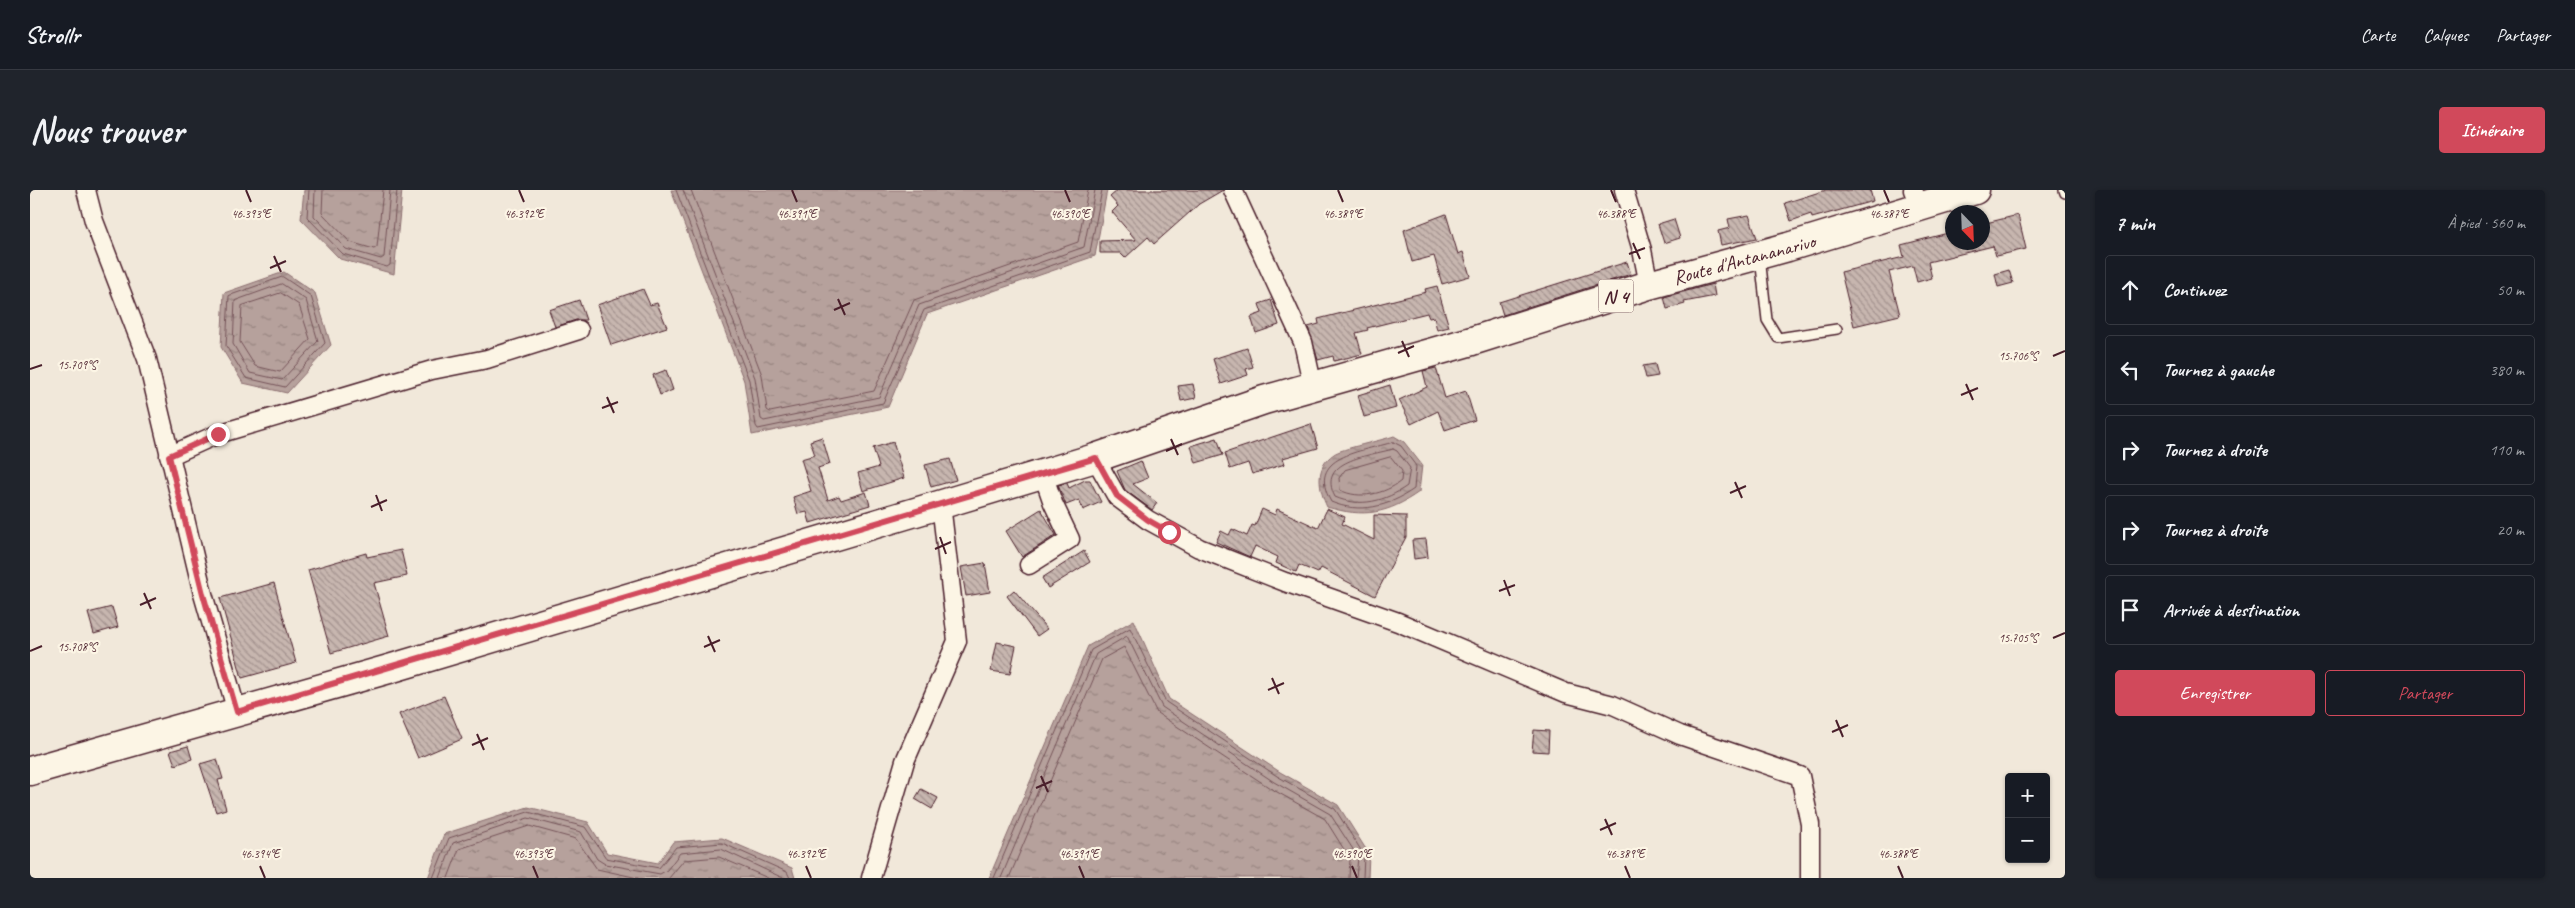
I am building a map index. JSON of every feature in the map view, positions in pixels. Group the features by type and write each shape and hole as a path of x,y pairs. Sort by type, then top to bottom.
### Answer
{"main road":[{"name":"Route d'Antananarivo","path":"1313,388 1514,328 1649,285 1759,254 1917,199 1974,190"},
{"name":"N 4","path":"30,771 237,712 1043,474 1096,458 1264,400 1313,388"}],"street":[{"path":"86,190 94,221 147,359 203,594 237,712"},
{"path":"1233,190 1303,342 1313,388"},
{"path":"1624,190 1642,250 1649,285"},
{"path":"169,456 218,434 432,370 487,359 579,330"},
{"path":"1096,458 1117,496 1148,520 1199,548 1285,582 1398,622 1566,693 1613,705 1680,735 1800,776 1810,824 1810,878"},
{"path":"1029,565 1070,539 1053,503 1043,474"},
{"path":"871,878 905,761 957,640 941,504"}],"lane":[{"path":"1759,254 1766,320 1778,338 1838,329"}],"water":[{"path":"304,190 402,190 394,274 340,259 301,219"},
{"path":"671,190 1107,190 1095,256 927,314 888,407 752,435 744,381"},
{"path":"284,272 315,293 331,345 287,393 243,383 221,347 224,293"},
{"path":"1394,436 1404,442 1422,465 1419,492 1397,505 1375,512 1353,512 1327,507 1320,486 1320,479 1323,465 1328,459 1338,452"},
{"path":"1134,620 1169,699 1280,772 1338,805 1369,854 1368,878 989,878 1088,646"},
{"path":"528,807 588,822 607,853 658,863 673,842 722,838 792,868 795,878 428,878 444,834"}],"building":[{"path":"1118,190 1223,190 1199,204 1154,244 1148,237 1125,258 1120,253 1100,253 1100,241 1136,240 1112,212 1118,206 1110,197"},
{"path":"1826,190 1870,190 1873,201 1812,218 1811,214 1791,221 1785,203"},
{"path":"1446,214 1458,254 1463,252 1470,276 1442,284 1434,256 1412,262 1404,230"},
{"path":"1749,215 1757,238 1721,245 1718,231 1730,228 1728,219"},
{"path":"2018,215 2026,249 1996,256 1993,246 1990,247 1990,222"},
{"path":"1674,219 1680,238 1664,243 1658,224"},
{"path":"1945,234 1945,250 1977,250 1928,262 1932,278 1917,282 1913,266 1889,272 1900,315 1854,326 1841,272 1904,257 1901,245"},
{"path":"1627,262 1631,274 1503,315 1499,302"},
{"path":"2009,270 2013,283 1998,287 1995,274"},
{"path":"1713,284 1715,296 1684,302 1685,304 1667,309 1664,297"},
{"path":"1437,286 1449,327 1437,330 1434,317 1429,318 1427,313 1367,328 1368,330 1356,333 1362,354 1334,361 1333,356 1318,360 1308,327 1319,324 1318,319 1426,292 1425,289"},
{"path":"643,289 650,305 657,303 667,327 611,345 597,305"},
{"path":"579,300 586,320 576,320 555,327 549,310"},
{"path":"1271,300 1279,325 1256,333 1251,317 1262,313 1259,304"},
{"path":"1247,348 1253,367 1246,369 1248,375 1221,384 1213,359"},
{"path":"1655,364 1658,376 1646,378 1643,366"},
{"path":"1436,368 1445,398 1466,391 1475,420 1445,430 1438,411 1411,424 1399,400 1427,387 1423,371"},
{"path":"666,370 673,390 660,395 653,375"},
{"path":"1193,384 1196,398 1181,401 1178,386"},
{"path":"1390,385 1396,408 1364,417 1358,395"},
{"path":"1311,424 1318,448 1283,458 1285,464 1252,474 1248,463 1230,469 1225,453"},
{"path":"822,437 830,464 818,468 828,500 839,496 841,500 866,492 870,505 810,523 807,512 798,514 793,497 811,491 801,459 815,455 810,441"},
{"path":"1217,438 1223,455 1196,463 1191,446"},
{"path":"893,442 904,478 863,491 858,473 879,467 873,448"},
{"path":"950,459 956,480 931,487 925,465"},
{"path":"1141,461 1148,478 1133,484 1157,503 1152,510 1125,490 1117,471"},
{"path":"1085,480 1090,480 1101,502 1083,510 1079,500 1066,505 1058,485 1067,483 1069,488"},
{"path":"1041,509 1056,535 1022,557 1006,531"},
{"path":"1262,509 1275,515 1277,509 1318,528 1327,509 1345,517 1342,524 1374,540 1374,515 1406,516 1406,537 1375,596 1321,568 1318,573 1299,565 1296,572 1276,563 1278,557 1255,546 1250,557 1216,542 1221,531 1229,535 1232,529 1247,536 1252,525 1255,526"},
{"path":"1426,539 1428,557 1414,559 1412,540"},
{"path":"401,550 407,576 374,583 389,636 331,653 308,570 366,553 367,557"},
{"path":"1084,551 1090,562 1048,588 1042,578"},
{"path":"985,563 990,592 966,596 961,567"},
{"path":"274,583 296,663 242,678 220,598"},
{"path":"1014,590 1047,629 1037,636 1007,596"},
{"path":"112,607 118,627 94,634 88,613"},
{"path":"997,642 1016,646 1010,674 991,671"},
{"path":"444,696 462,739 418,758 399,714"},
{"path":"1534,730 1549,731 1548,752 1532,751"},
{"path":"188,746 192,759 175,765 170,751"},
{"path":"217,759 223,779 218,780 226,809 216,812 200,764"},
{"path":"921,789 938,798 932,809 915,799"}],"route":[{"path":"218,434 169,456 203,594 237,712 1096,458 1117,496 1148,520 1169,532"}]}
